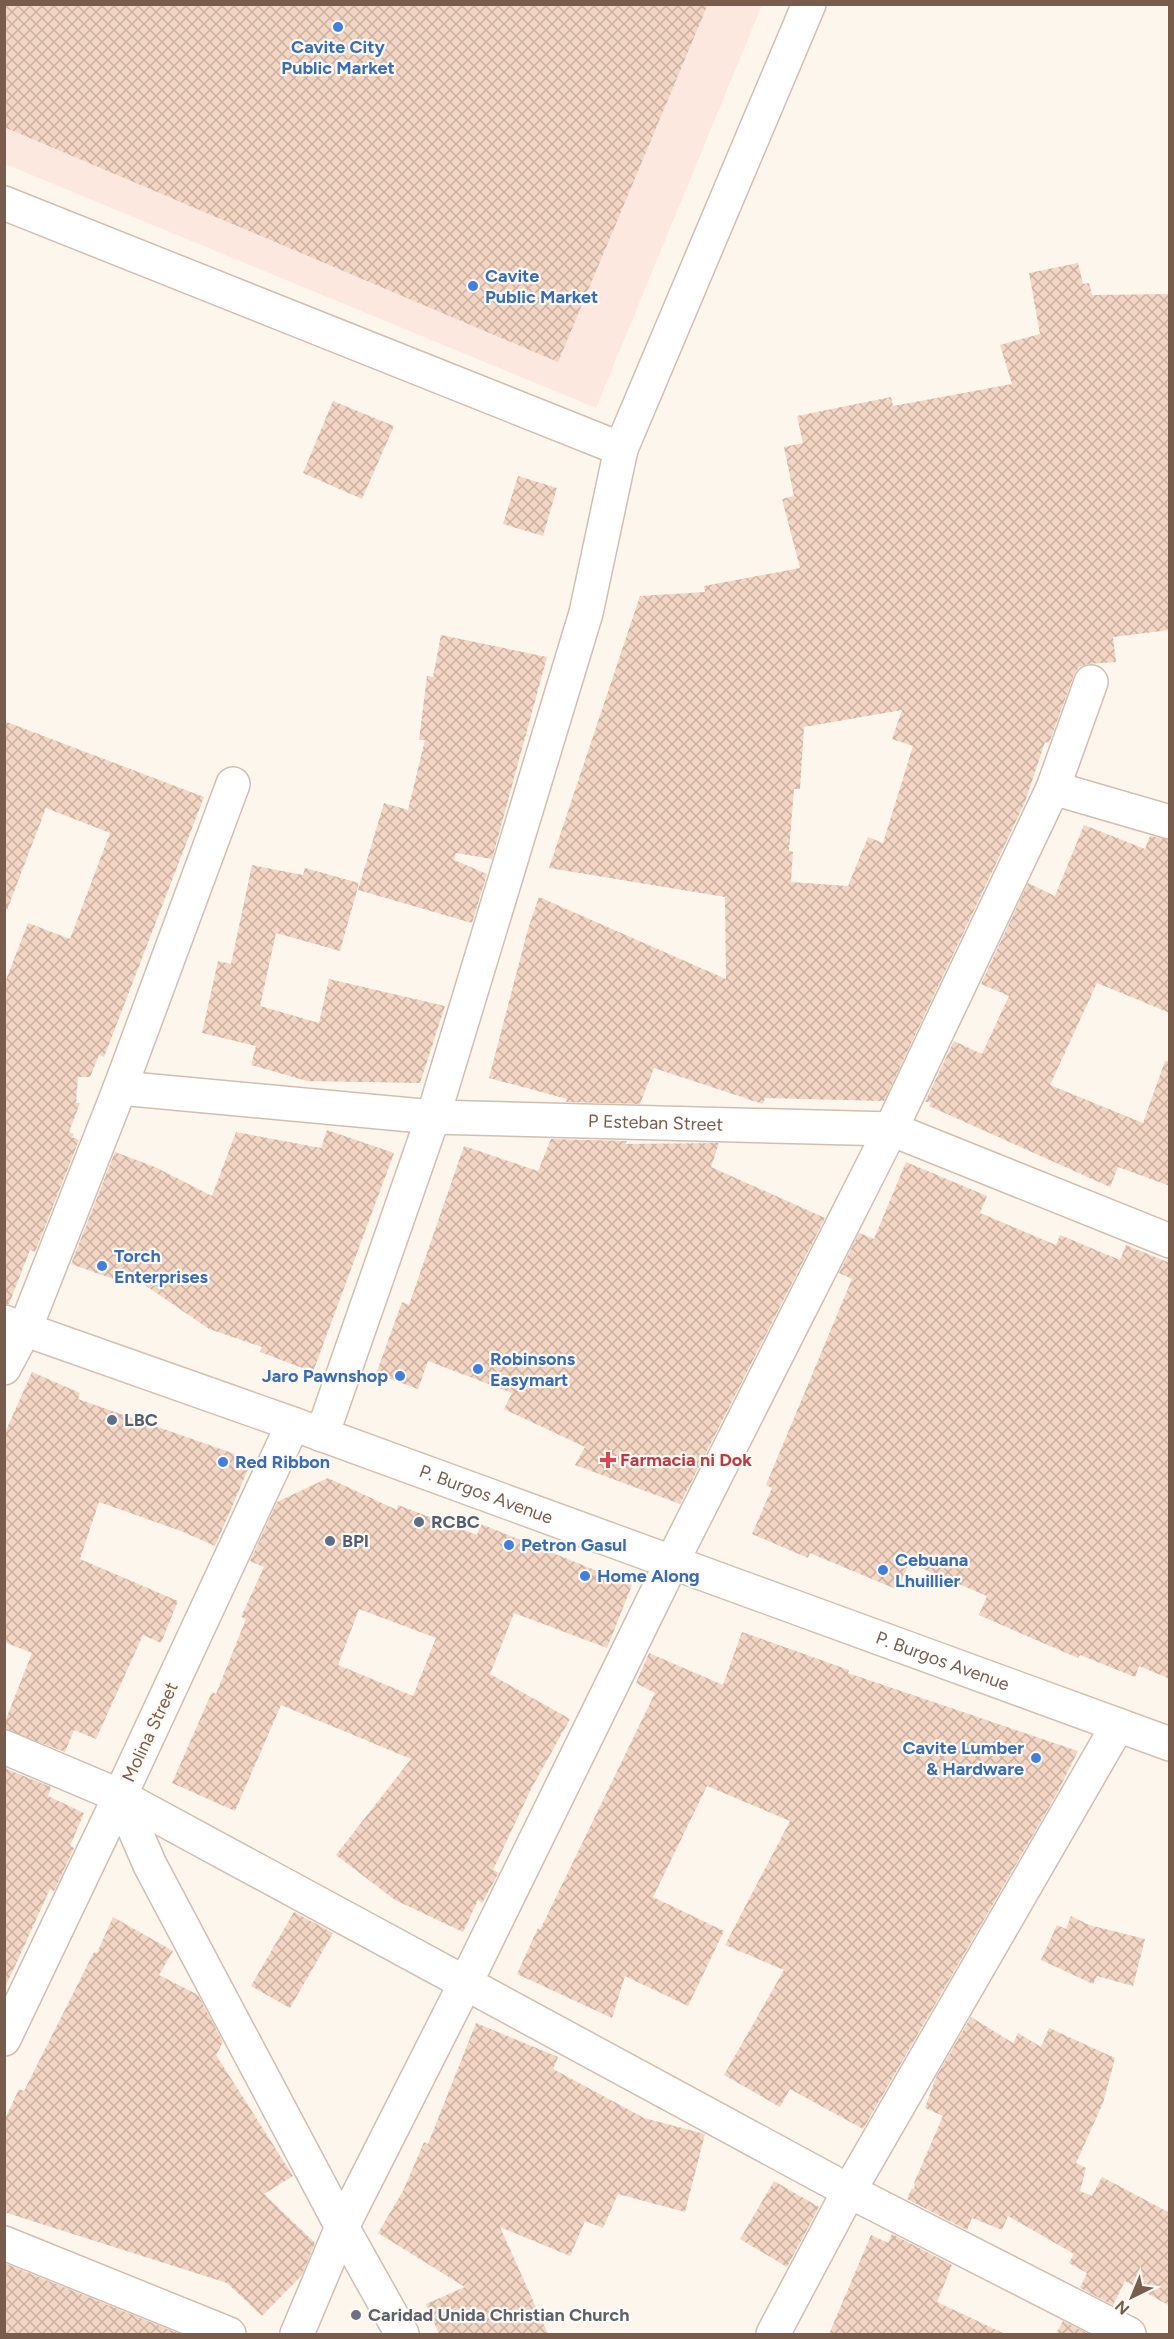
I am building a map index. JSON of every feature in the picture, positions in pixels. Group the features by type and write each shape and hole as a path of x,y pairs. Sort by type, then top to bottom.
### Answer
{"street":[{"name":"Molina Street","path":"4,2039 120,1796 307,1429 433,1116 585,613 621,449 809,4"},
{"path":"4,202 621,449"},
{"path":"297,2334 342,2227 465,1984 672,1562 891,1129 1053,788 1091,682"},
{"path":"4,1368 15,1325 120,1088 233,784"},
{"path":"1053,788 1169,822"},
{"name":"P Esteban Street","path":"120,1088 433,1116 891,1129 1170,1241"},
{"name":"P. Burgos Avenue","path":"15,1325 307,1429 1170,1744"},
{"path":"773,2334 849,2192 1118,1725"},
{"path":"4,1747 120,1796 849,2192 1130,2334"},
{"path":"120,1796 150,1865 342,2227 402,2334"},
{"path":"4,2243 229,2334"}],"shaded area":[{"name":"Cavite Public Market","path":"4,5 762,5 596,408 5,164"}],"building":[{"name":"Cavite Public Market","path":"4,4 708,4 558,362 4,127"},
{"path":"1078,263 1083,284 1089,283 1092,295 1170,294 1170,630 1113,637 1116,662 1087,664 1079,667 1074,675 1049,743 1045,742 1025,802 884,1101 765,1098 763,1104 654,1068 640,1104 566,1102 567,1099 489,1078 528,929 539,897 726,979 725,897 549,868 640,596 705,592 704,586 800,568 782,499 794,496 784,447 803,443 797,416 891,397 893,406 1012,384 1000,345 1040,334 1029,273","holes":["902,710 892,739 913,746 883,843 868,837 848,886 791,882 793,852 789,851 794,789 800,789 804,727"]},
{"path":"333,401 394,426 362,499 303,473"},
{"path":"518,476 557,488 543,536 503,524"},
{"path":"441,635 547,657 492,859 456,853 454,860 487,874 472,923 358,890 384,803 408,810 425,740 419,740 427,676 433,677"},
{"path":"4,721 204,797 104,1057 99,1055 90,1077 78,1077 76,1103 80,1103 69,1132 74,1134 72,1137 79,1140 35,1252 30,1250 9,1304 4,1304 4,985 28,923 70,939 110,833 46,808 7,910 4,910"},
{"path":"1084,825 1145,849 1150,836 1170,840 1170,1013 1097,983 1050,1085 1143,1123 1165,1061 1170,1061 1170,1186 1118,1167 1110,1187 929,1106 931,1102 925,1102 954,1041 982,1054 1009,996 981,984 1028,883 1055,896"},
{"path":"252,865 303,875 305,868 359,883 340,951 276,933 260,1006 319,1023 329,979 445,1006 420,1083 307,1081 251,1065 256,1046 202,1033 218,961 231,964"},
{"path":"327,1130 394,1153 313,1372 260,1352 262,1347 209,1329 123,1270 119,1281 71,1264 115,1152 155,1167 212,1196 236,1132 321,1148"},
{"path":"551,1139 627,1141 625,1144 719,1143 711,1167 825,1218 680,1504 575,1465 585,1447 504,1409 512,1393 428,1361 418,1389 376,1374 402,1302 409,1305 464,1146 538,1171"},
{"path":"906,1162 987,1196 980,1213 1056,1245 1060,1235 1120,1260 1126,1245 1170,1263 1170,1679 1139,1666 1135,1677 1080,1655 1078,1658 979,1615 987,1596 909,1563 898,1590 810,1553 808,1558 752,1534 772,1488 766,1485 852,1279 839,1273 859,1233 874,1239"},
{"path":"32,1372 80,1393 78,1399 252,1460 215,1546 181,1531 99,1502 80,1559 178,1601 161,1643 143,1635 96,1739 74,1730 65,1752 4,1729 32,1653 4,1642 4,1435"},
{"path":"328,1478 397,1510 398,1505 477,1535 481,1524 632,1585 607,1648 514,1613 490,1674 570,1719 531,1789 493,1870 499,1873 482,1903 478,1900 463,1932 395,1900 336,1855 411,1759 281,1705 235,1811 172,1783 212,1692 216,1694 246,1619 241,1617 264,1567 250,1561 277,1502","holes":["359,1609 436,1638 413,1696 338,1665"]},
{"path":"742,1632 849,1670 848,1673 1078,1751 1056,1795 863,2129 790,2089 780,2107 724,2075 784,1970 725,1945 790,1821 707,1786 653,1897 724,1931 688,2006 625,1976 612,2018 517,1974 655,1693 636,1683 649,1653 723,1685"},
{"path":"4,1768 51,1787 48,1796 84,1813 70,1846 74,1848 54,1891 50,1889 4,1990"},
{"path":"294,1912 333,1933 290,2008 251,1986"},
{"path":"1071,1916 1089,1925 1145,1939 1133,1986 1097,1976 1093,1984 1041,1960 1057,1925 1066,1929"},
{"path":"113,1917 173,1951 159,1975 198,1995 223,2042 216,2055 293,2176 264,2194 315,2243 302,2275 262,2316 227,2283 4,2212 4,2121 19,2089 24,2091 94,1952 97,1953"},
{"path":"971,2017 1013,2043 1018,2033 1041,2047 1049,2028 1115,2058 1103,2103 1076,2163 1086,2168 1080,2191 1092,2196 1102,2177 1170,2213 1170,2306 1125,2281 1113,2305 1080,2288 1087,2273 1069,2263 1074,2254 1008,2216 1002,2230 972,2218 967,2230 907,2199 912,2188 914,2189 914,2183 943,2116 925,2108 936,2077"},
{"path":"476,2023 558,2057 553,2069 644,2118 705,2134 685,2212 618,2194 603,2228 585,2221 570,2256 500,2227 548,2334 439,2334 426,2304 465,2287 378,2233 403,2191 424,2142 428,2144"},
{"path":"774,2181 819,2207 787,2267 740,2239"},
{"path":"892,2234 952,2265 937,2302 1005,2334 829,2334 871,2235 888,2243"},
{"path":"4,2263 180,2334 4,2334"},
{"path":"1063,2321 1089,2334 1056,2334"}],"place":[{"name":"Cavite City Public Market","path":"338,27"},
{"name":"Cavite Public Market","path":"473,286"},
{"name":"Torch Enterprises","path":"102,1266"},
{"name":"Robinsons Easymart","path":"478,1369"},
{"name":"Jaro Pawnshop","path":"400,1376"},
{"name":"LBC","path":"112,1420"},
{"name":"Farmacia ni Dok","path":"608,1460"},
{"name":"Red Ribbon","path":"223,1462"},
{"name":"RCBC","path":"419,1522"},
{"name":"BPI","path":"330,1541"},
{"name":"Petron Gasul","path":"509,1545"},
{"name":"Cebuana Lhuillier","path":"883,1570"},
{"name":"Home Along","path":"585,1576"},
{"name":"Cavite Lumber & Hardware","path":"1036,1758"},
{"name":"Caridad Unida Christian Church","path":"356,2315"}]}
